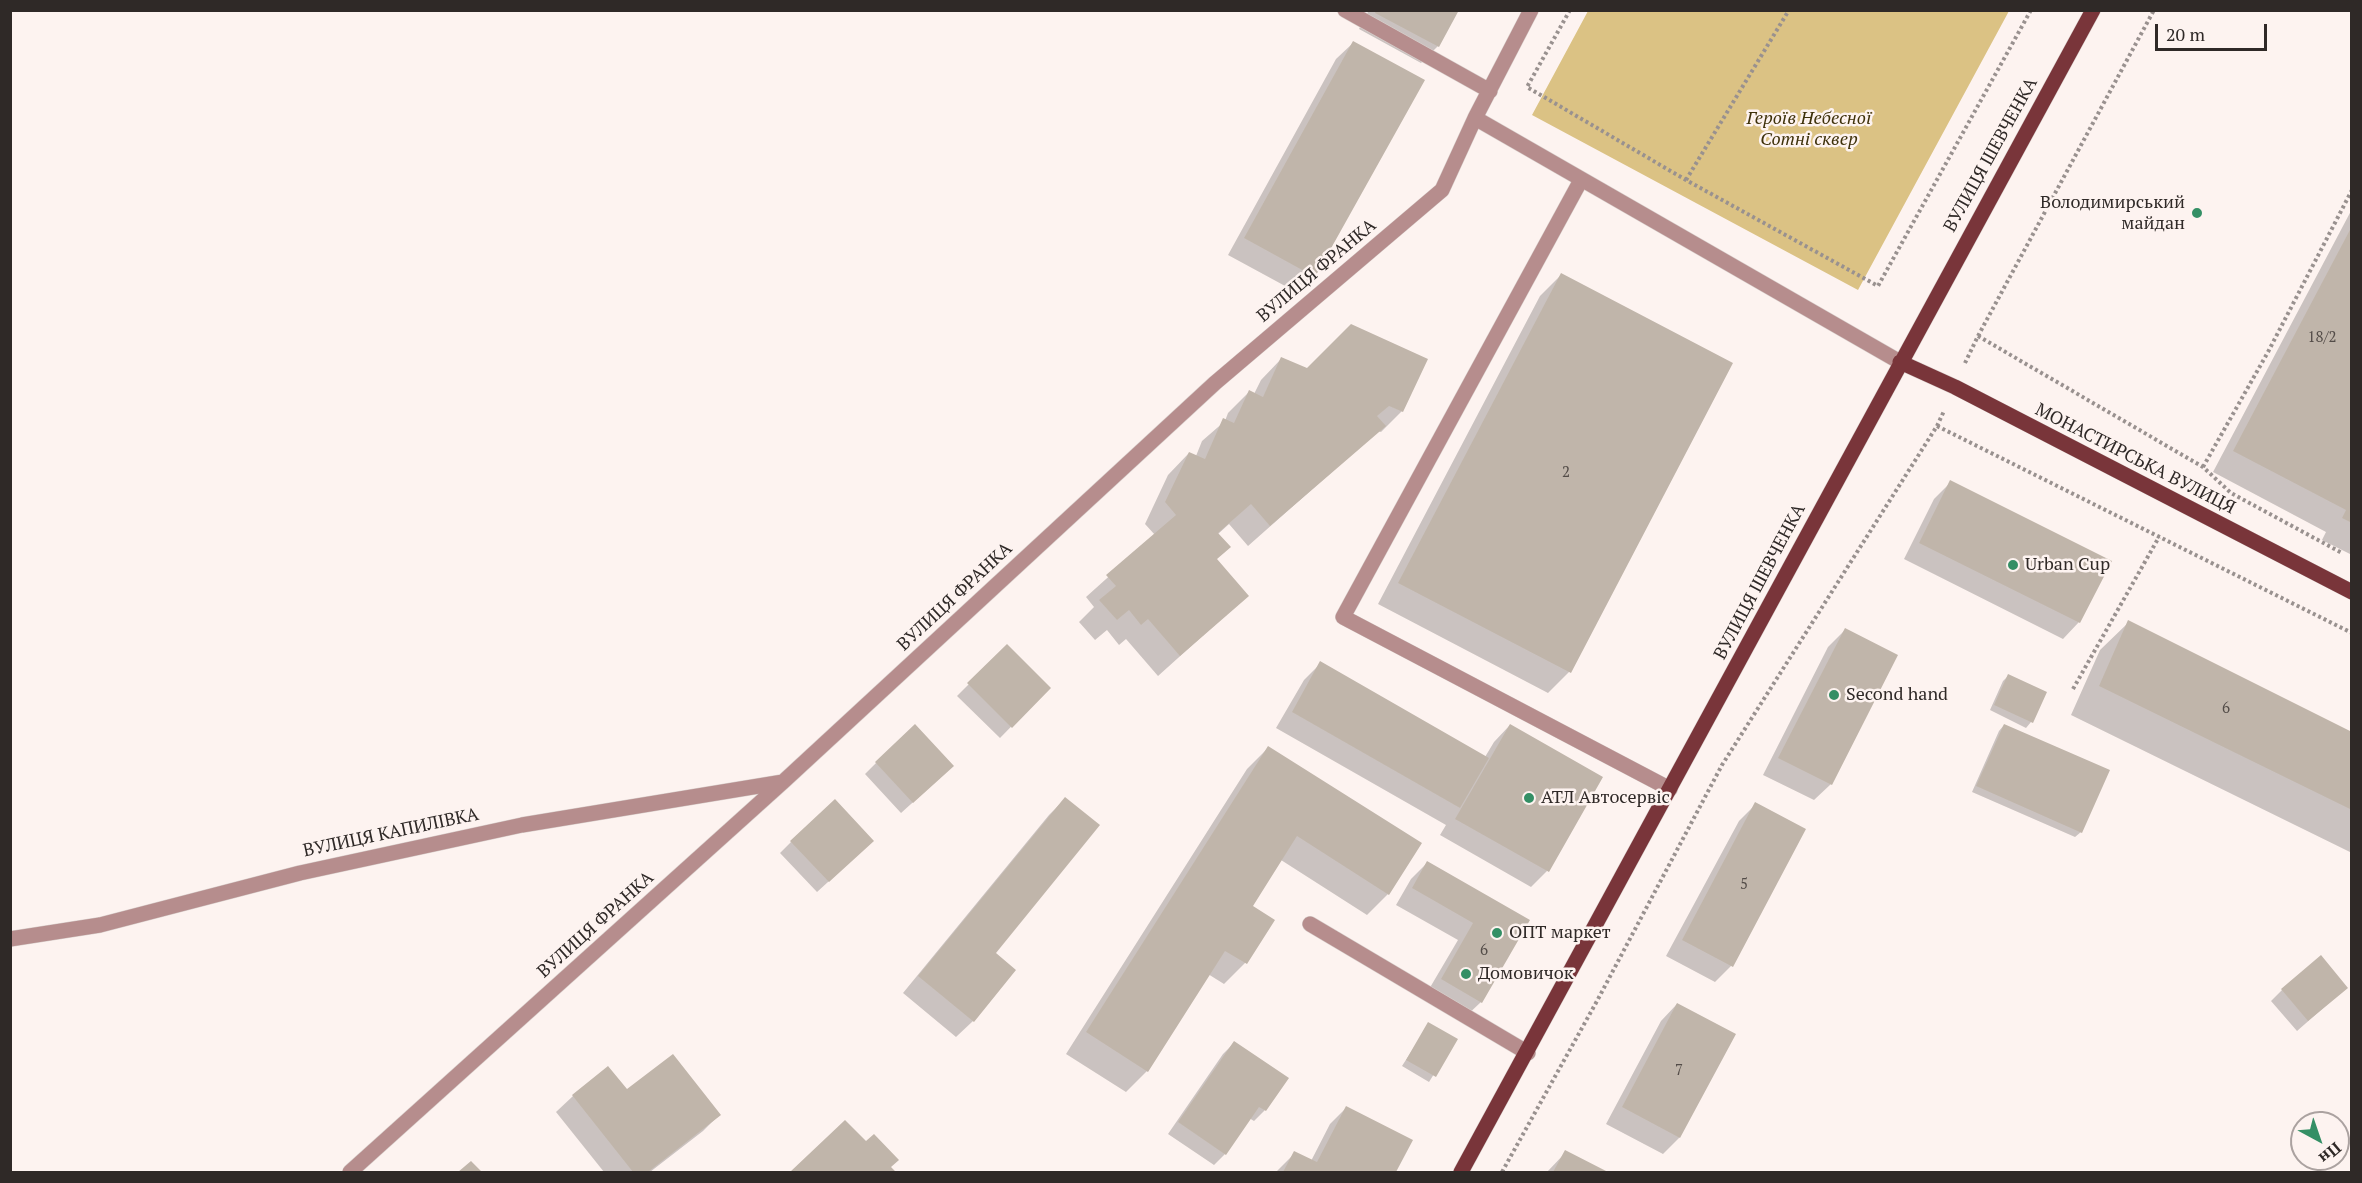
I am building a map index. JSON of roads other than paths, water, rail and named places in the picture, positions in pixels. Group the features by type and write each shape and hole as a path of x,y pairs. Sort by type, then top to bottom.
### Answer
{"main road":[{"name":"ВУЛИЦЯ ШЕВЧЕНКА","path":"1461,1173 2092,10"},
{"name":"МОНАСТИРСЬКА ВУЛИЦЯ","path":"1900,363 1954,387 2352,592"}],"street":[{"path":"1345,10 1490,91"},
{"name":"ВУЛИЦЯ ФРАНКА","path":"350,1173 784,781 1215,383 1442,190 1475,118 1531,10"},
{"path":"1475,118 1900,363"},
{"path":"1581,180 1343,617 1670,789"},
{"name":"ВУЛИЦЯ КАПИЛІВКА","path":"10,939 100,925 300,873 522,825 784,781"},
{"path":"1310,924 1528,1053"}],"place":[{"name":"Володимирський майдан","path":"2197,213"},
{"name":"Urban Cup","path":"2013,565"},
{"name":"Second hand","path":"1834,695"},
{"name":"АТЛ Автосервіс","path":"1529,798"},
{"name":"ОПТ маркет","path":"1497,933"},
{"name":"Домовичок","path":"1466,974"}],"park label":[{"name":"Героїв Небесної Сотні сквер","path":"1809,129"}]}
